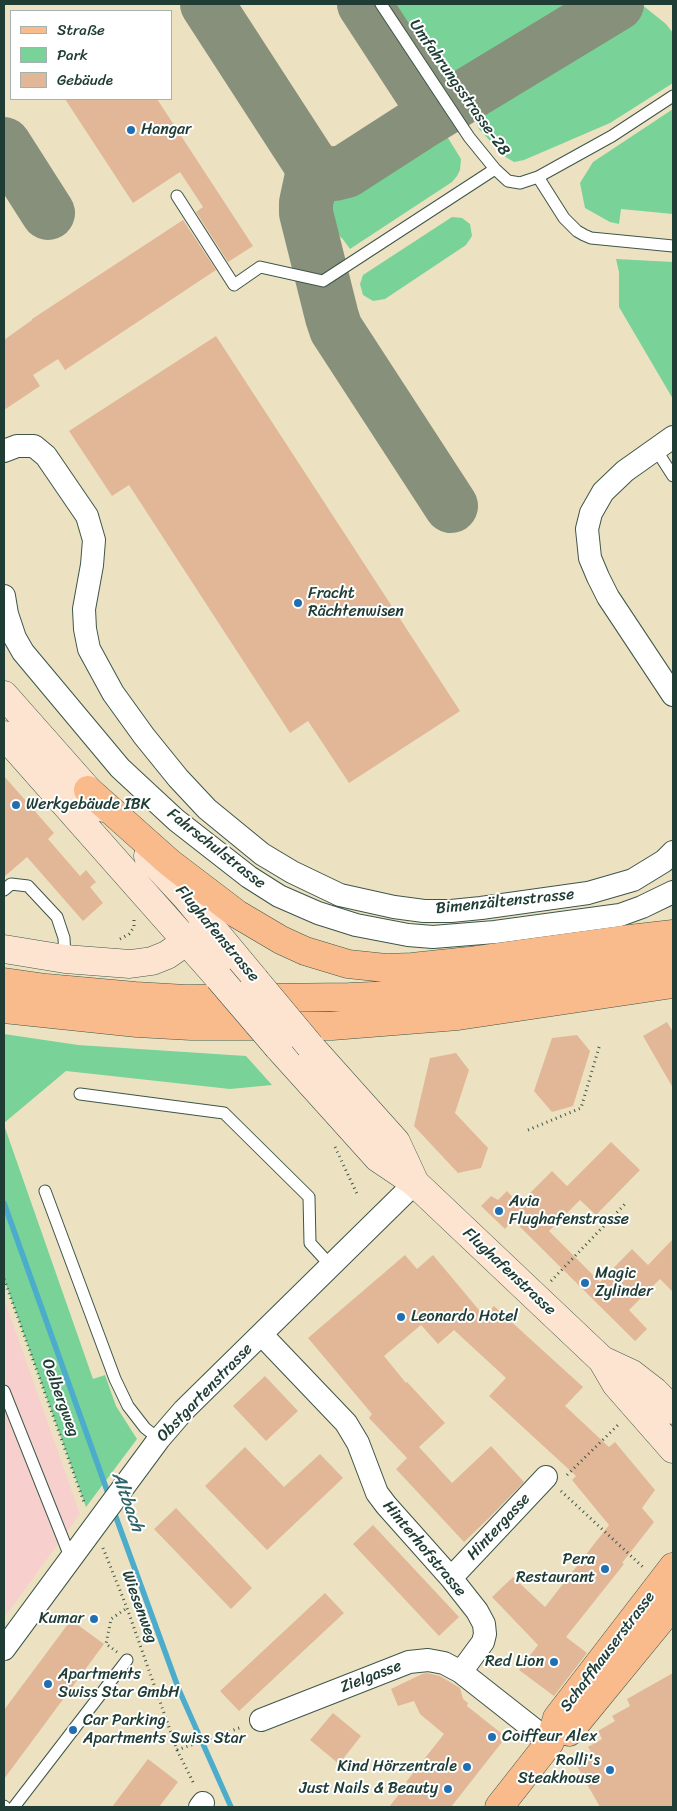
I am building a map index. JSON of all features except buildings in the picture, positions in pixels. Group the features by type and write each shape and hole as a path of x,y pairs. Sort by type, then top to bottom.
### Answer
{"main road":[{"name":"Flughafenstrasse","path":"4,695 187,898 310,1046 396,1142 415,1183"},
{"name":"Flughafenstrasse","path":"4,735 378,1158 415,1183 602,1360 616,1384 673,1449"},
{"path":"88,790 170,863 237,914 281,940 305,951 348,964 376,968 412,967 673,934"},
{"path":"4,949 65,959 120,963 152,960 167,955 209,924"},
{"path":"4,982 66,990 186,999 350,997 399,995 467,988 673,956"},
{"path":"4,1009 84,1019 164,1025 332,1026 458,1016 673,984"},
{"name":"Flughafenstrasse","path":"602,1360 632,1374 654,1391 673,1410"},
{"name":"Schaffhauserstrasse","path":"499,1807 550,1742 557,1718 673,1567"},
{"name":"Schaffhauserstrasse","path":"550,1742 570,1731 673,1604"}],"street":[{"path":"664,442 624,471 603,492 591,513 587,530 590,558 608,597 673,695"},
{"name":"Bimenzältenstrasse","path":"4,451 17,446 34,446 46,456 87,516 94,540 92,565 84,609 85,629 89,649 113,693 178,778 207,809 262,854 292,872 340,894 394,907 424,911 451,911 588,893 633,880 664,861 673,852"},
{"name":"Fahrschulstrasse","path":"4,596 7,614 15,638 23,652 120,768 184,826 249,878 279,896 318,913 356,925 408,935 433,937 495,932 620,915 673,892"},
{"name":"Obstgartenstrasse","path":"4,1649 159,1439 184,1410 262,1335 379,1216 415,1183"},
{"name":"Hinterhofstrasse","path":"262,1335 346,1423 358,1443 377,1493 451,1578 477,1612 484,1624 486,1634 484,1642 461,1672"},
{"name":"Hintergasse","path":"451,1578 551,1481"},
{"name":"Zielgasse","path":"262,1720 410,1662 428,1660 444,1663 461,1672 550,1742"}],"lane":[{"name":"Umfahrungsstrasse-28","path":"381,4 450,110 496,169 513,182 527,181 538,177 612,136 673,96"},
{"path":"177,196 234,285 260,267 323,281 496,169"},
{"path":"538,177 564,218 584,235 591,238 673,246"},
{"path":"664,442 673,476"},
{"path":"4,890 11,884 28,886 57,917 64,938 65,959"},
{"path":"80,1094 224,1113 309,1197 310,1243 331,1266"},
{"path":"45,1191 115,1379 128,1406 145,1428 159,1439"},
{"path":"4,1391 71,1559"},
{"path":"14,1807 127,1660"}],"path":[{"path":"116,940 122,939 129,934 134,927 135,920 130,912"},
{"path":"528,1130 582,1108 600,1044"},
{"path":"549,1283 625,1204"},
{"name":"Oelbergweg","path":"4,1278 86,1507 97,1522"},
{"path":"625,1418 551,1481 646,1570"},
{"name":"Wiesenweg","path":"97,1522 177,1750 201,1805"},
{"path":"127,1608 111,1619 106,1644 127,1660"},
{"path":"177,1750 217,1734 262,1720"}],"shaded area":[{"path":"4,1298 80,1514 4,1618"}],"green space":[{"path":"391,4 595,4 459,85 447,82 436,73"},
{"path":"641,4 666,24 673,33 673,83 610,123 524,160 514,162 504,156 479,129 476,122 475,111 481,100"},
{"path":"673,109 673,214 621,209 619,224 610,222 585,208 580,183 593,162"},
{"path":"440,125 461,159 460,170 457,176 452,182 350,249 319,202"},
{"path":"452,217 462,218 470,224 472,236 466,245 385,299 373,301 363,295 360,284 363,275"},
{"path":"616,259 673,262 673,399 619,307 619,272"},
{"path":"4,1034 78,1045 246,1056 272,1085 230,1089 66,1071 4,1123"},
{"path":"4,1125 93,1379 105,1375 116,1406 137,1439 86,1507 4,1279"}],"waterway":[{"name":"Altbach","path":"4,1203 109,1496"},
{"name":"Altbach","path":"113,1509 179,1690 231,1807"}],"taxiway":[{"path":"207,4 308,160 322,172 334,174 346,171 419,124 617,4"},
{"path":"364,4 426,99 427,113 419,124"},
{"path":"4,144 48,213"},
{"path":"308,160 312,175 306,203 306,213 336,329 451,506"}],"place":[{"name":"Hangar","path":"131,130"},
{"name":"Fracht Rächtenwisen","path":"298,603"},
{"name":"Werkgebäude IBK","path":"16,805"},
{"name":"Avia Flughafenstrasse","path":"499,1211"},
{"name":"Magic Zylinder","path":"585,1283"},
{"name":"Leonardo Hotel","path":"401,1317"},
{"name":"Pera Restaurant","path":"605,1569"},
{"name":"Kumar","path":"94,1619"},
{"name":"Red Lion","path":"554,1662"},
{"name":"Apartments Swiss Star GmbH","path":"48,1684"},
{"name":"Car Parking Apartments Swiss Star","path":"73,1730"},
{"name":"Coiffeur Alex","path":"492,1737"},
{"name":"Kind Hörzentrale","path":"467,1767"},
{"name":"Rolli's Steakhouse","path":"610,1770"},
{"name":"Just Nails & Beauty","path":"448,1789"}]}
